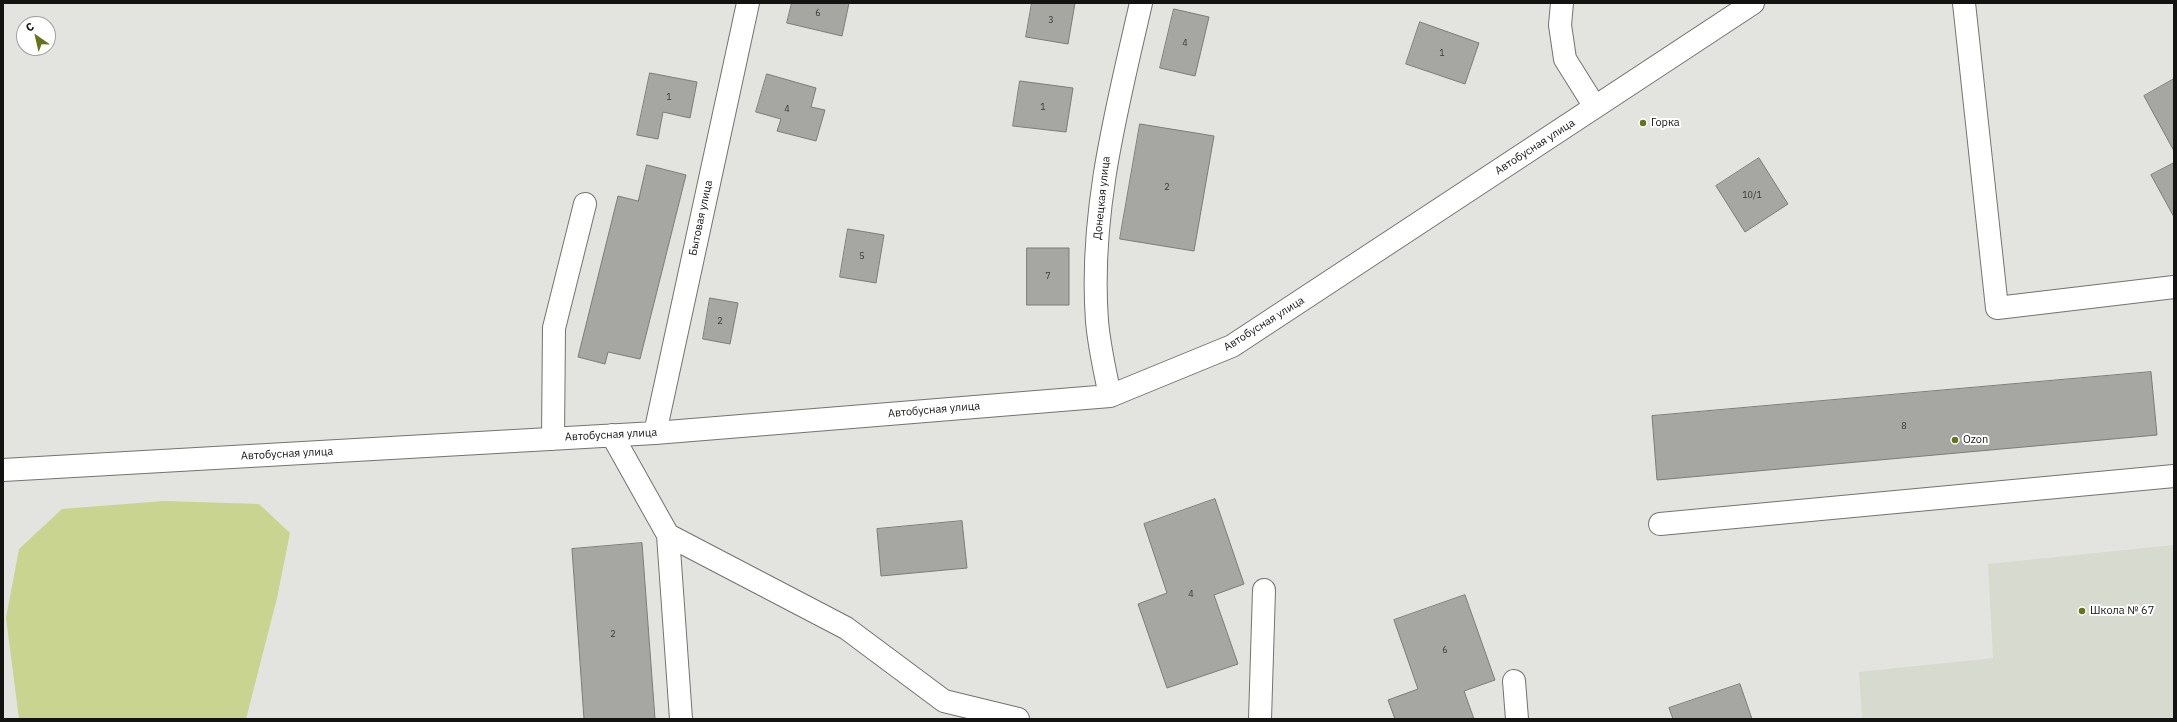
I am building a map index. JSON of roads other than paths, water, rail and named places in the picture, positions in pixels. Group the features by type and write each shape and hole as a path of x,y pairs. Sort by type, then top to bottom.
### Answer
{"street":[{"name":"Бытовая улица","path":"655,433 748,3"},
{"name":"Донецкая улица","path":"1110,396 1097,322 1097,236 1108,146 1140,3"},
{"path":"1562,3 1560,25 1565,59 1595,108"},
{"name":"Автобусная улица","path":"3,470 655,433 1110,396 1232,346 1753,3"},
{"path":"1964,3 1997,308 2174,287"},
{"path":"553,439 554,328 585,204"},
{"path":"612,435 668,535 681,719"},
{"path":"1660,524 2174,476"},
{"path":"668,535 846,628 944,710 1018,719"},
{"path":"1260,719 1264,590"},
{"path":"1514,681 1517,719"}],"place":[{"name":"Горка","path":"1643,123"},
{"name":"Ozon","path":"1955,440"},
{"name":"Школа № 67","path":"2082,611"}]}
